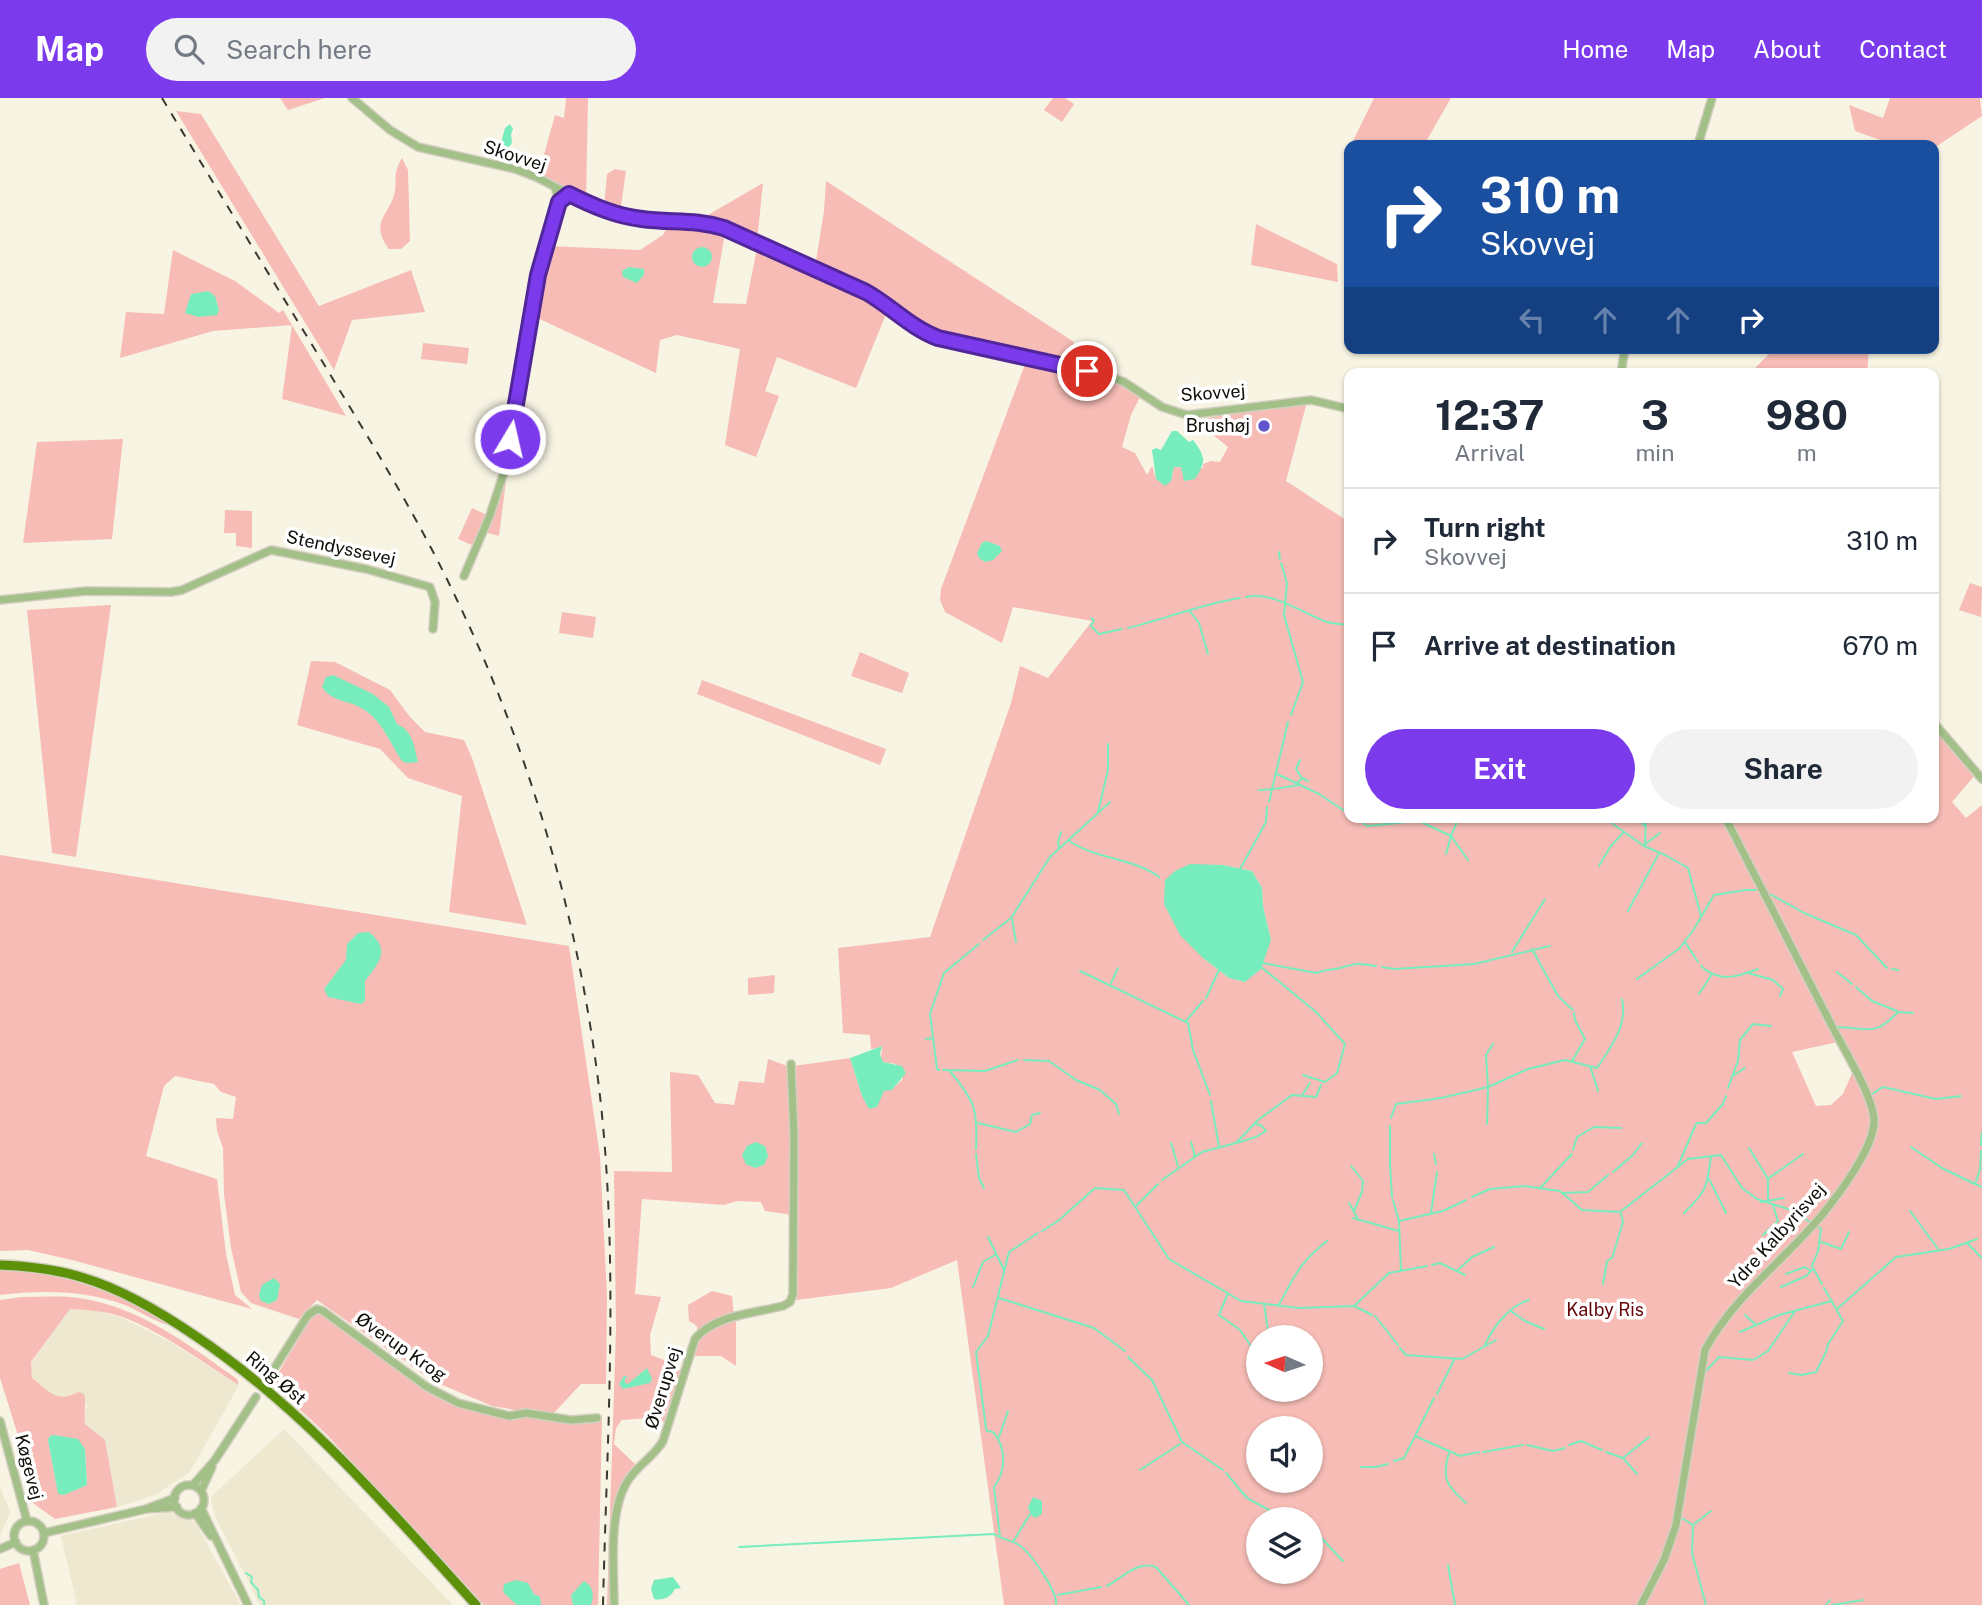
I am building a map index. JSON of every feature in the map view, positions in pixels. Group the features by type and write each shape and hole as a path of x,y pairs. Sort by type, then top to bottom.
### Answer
{"main road":[{"name":"Ring Øst","path":"0,1265 56,1271 111,1288 175,1322 215,1349 257,1381 337,1453 476,1605"}],"street":[{"name":"Skovvej","path":"352,98 397,136 418,147 435,153 496,163 536,177 601,209 622,216 645,220 705,222 724,228 866,292 884,302 924,333 1108,376 1175,413 1187,415 1311,400 1344,408"},
{"path":"1699,140 1712,98"},
{"path":"464,576 490,515 506,466 534,297 559,202 555,187"},
{"path":"559,202 569,194"},
{"name":"Stendyssevej","path":"0,600 86,592 171,592 182,590 263,552 278,550 366,569 430,587 435,603 433,629"},
{"path":"1939,729 1982,779"},
{"name":"Ydre Kalbyrisvej","path":"1641,1605 1664,1560 1676,1525 1705,1350 1713,1334 1744,1295 1827,1209 1847,1181 1873,1130 1872,1107 1728,823"},
{"name":"Øverupvej","path":"614,1605 615,1527 620,1500 628,1479 663,1441 695,1339 700,1332 717,1323 783,1306 790,1301 793,1294 794,1136 791,1064"},
{"name":"Øverup Krog","path":"267,1380 307,1315 317,1309 427,1387 458,1403 509,1416 526,1413 571,1420 597,1418"},
{"path":"44,1532 146,1509 174,1498 179,1489 193,1485 215,1460 256,1397"},
{"name":"Køgevej","path":"0,1421 27,1521"},
{"path":"201,1491 215,1460"},
{"path":"174,1498 177,1507 187,1514 198,1510 204,1499 201,1491 193,1485"},
{"path":"146,1509 177,1507"},
{"path":"198,1510 222,1550 248,1605"},
{"path":"27,1521 37,1523 44,1532 42,1543 33,1550 23,1549 16,1542 17,1528 27,1521"},
{"path":"0,1549 16,1542"},
{"path":"33,1550 44,1605"}],"shaded area":[{"path":"510,124 513,129 512,143 503,154 499,150 505,128"},
{"path":"702,247 709,250 712,257 709,264 702,267 695,264 692,257 695,250"},
{"path":"629,267 644,269 644,275 637,283 623,277 622,271"},
{"path":"208,291 215,296 219,310 217,315 198,317 185,313 191,294"},
{"path":"1172,431 1177,431 1189,442 1193,440 1200,450 1203,463 1195,479 1184,481 1181,467 1174,467 1171,481 1165,486 1156,479 1152,450 1161,450"},
{"path":"986,541 1000,546 1002,551 993,560 985,562 977,553"},
{"path":"333,675 373,694 389,707 397,724 410,735 418,762 402,761 382,727 372,716 337,699 322,687 326,677"},
{"path":"1190,864 1223,865 1252,871 1262,888 1271,940 1261,969 1245,982 1229,978 1203,958 1180,935 1164,904 1165,880 1175,871"},
{"path":"369,932 380,945 381,951 378,963 365,981 365,1001 361,1004 328,997 324,989 346,960 347,944 358,933"},
{"path":"882,1046 880,1054 883,1062 902,1066 906,1073 892,1090 884,1091 877,1107 869,1109 850,1058"},
{"path":"756,1142 765,1146 768,1156 764,1165 755,1168 746,1164 742,1155 747,1146"},
{"path":"274,1278 280,1284 277,1300 269,1304 261,1301 259,1295 262,1285"},
{"path":"70,1309 94,1310 121,1317 172,1343 239,1385 190,1472 155,1495 117,1507 105,1440 85,1424 87,1405 79,1392 65,1399 55,1397 32,1379 31,1363"},
{"path":"647,1368 652,1379 650,1383 623,1389 619,1384 624,1376 629,1377 625,1378 625,1383 628,1384"},
{"path":"284,1429 453,1605 260,1605 214,1514 211,1497"},
{"path":"54,1435 78,1439 85,1449 87,1485 64,1495 58,1494 48,1440"},
{"path":"0,1487 10,1512 0,1536"},
{"path":"1033,1497 1042,1501 1042,1514 1035,1518 1028,1507"},
{"path":"168,1512 195,1522 241,1605 77,1605 61,1536"},
{"path":"673,1577 681,1588 675,1589 666,1598 654,1599 651,1589 654,1580"},
{"path":"516,1580 528,1583 534,1594 540,1597 541,1605 517,1605 503,1592 504,1584"},
{"path":"584,1581 592,1591 591,1605 573,1605 571,1595"}],"green space":[{"path":"280,98 325,98 288,110"},
{"path":"566,98 588,98 586,200 538,176 555,115 564,118"},
{"path":"1053,98 1065,98 1074,104 1062,122 1044,110"},
{"path":"1374,98 1451,98 1427,140 1353,140"},
{"path":"1890,98 1980,98 1982,116 1939,145 1939,140 1880,140 1855,131 1849,105 1883,118"},
{"path":"176,111 201,114 319,306 411,270 425,312 352,320 334,370"},
{"path":"402,158 408,170 410,241 401,249 389,249 383,240 381,225 393,199 396,171"},
{"path":"615,169 626,171 620,213 604,207 607,174"},
{"path":"826,181 1074,342 1068,364 924,331 885,300 815,267"},
{"path":"763,183 757,241 701,219"},
{"path":"670,223 705,225 725,233 713,303 746,304 757,248 888,309 856,388 777,357 765,391 779,396 756,457 725,445 740,349 677,335 660,340 656,373 533,316 549,246 640,250 663,235"},
{"path":"1256,224 1337,264 1338,282 1251,265"},
{"path":"173,250 235,281 279,313 283,310 292,325 213,331 120,358 126,312 164,314"},
{"path":"292,325 346,416 282,399"},
{"path":"423,343 469,348 467,364 421,359"},
{"path":"1769,354 1869,354 1867,368 1755,368"},
{"name":"Kalby Ris","path":"1027,359 1109,379 1141,395 1131,415 1122,447 1135,453 1147,475 1152,466 1156,479 1171,481 1174,467 1203,468 1203,464 1211,461 1220,462 1228,447 1195,420 1307,402 1286,481 1344,519 1344,823 1939,823 1939,732 1976,774 1952,802 1966,818 1982,805 1982,1605 1004,1605 957,1260 891,1288 796,1300 794,1066 850,1058 862,1096 892,1089 903,1079 896,1064 883,1062 881,1059 882,1047 871,1049 870,1035 843,1033 838,948 930,937 1011,703 1020,666 1048,678 1092,621 1013,607 1002,643 945,612 940,600 941,589","holes":["1223,865 1252,871 1262,888 1271,940 1245,982 1229,978 1203,958","1838,1042 1853,1071 1843,1094 1831,1105 1816,1106 1792,1052"]},
{"path":"123,439 112,539 23,543 37,442"},
{"path":"509,457 499,536 484,532"},
{"path":"472,508 487,515 474,546 458,539"},
{"path":"225,510 252,511 252,548 236,546 236,533 224,533"},
{"path":"1970,583 1982,587 1981,617 1959,610"},
{"path":"111,605 76,857 52,853 27,610"},
{"path":"562,612 596,617 593,638 559,633"},
{"path":"860,652 909,673 902,693 851,676"},
{"path":"311,661 335,662 390,690 425,732 464,740 527,925 449,912 462,796 408,778 380,749 297,725"},
{"path":"702,680 886,749 880,765 697,694"},
{"path":"0,855 569,946 600,1156 607,1296 606,1384 581,1384 551,1416 492,1406 433,1381 317,1300 299,1319 251,1303 241,1292 231,1248 224,1194 223,1148 216,1118 233,1119 236,1097 221,1092 214,1084 175,1076 164,1086 146,1156 217,1179 226,1254 235,1295 252,1309 72,1260 28,1250 0,1251"},
{"path":"775,975 774,993 748,995 748,978"},
{"path":"768,1059 790,1067 793,1215 765,1211 761,1202 737,1201 724,1205 642,1199 635,1294 661,1297 650,1335 651,1355 682,1372 666,1412 665,1422 650,1418 622,1420 616,1428 614,1444 636,1465 625,1481 615,1509 613,1605 607,1605 616,1330 614,1171 672,1172 670,1072 698,1075 715,1103 734,1105 739,1081 764,1083"},
{"path":"0,1271 47,1275 91,1286 134,1304 175,1326 125,1305 94,1296 47,1292 0,1295"},
{"path":"712,1291 732,1296 734,1316 716,1320 697,1330 697,1326 689,1321 688,1305"},
{"path":"70,1297 116,1307 179,1339 237,1379 239,1385 168,1339 123,1317 70,1309 31,1362 32,1378 54,1395 65,1397 79,1392 84,1394 85,1424 105,1440 117,1507 55,1519 33,1503 32,1480 0,1378 0,1300","holes":["51,1436 65,1437 85,1449 87,1485 63,1495 58,1493 48,1440"]},
{"path":"317,1312 439,1398 456,1405 558,1420 602,1415 598,1605 484,1605 334,1442 272,1384 313,1314"},
{"path":"736,1321 736,1366 721,1356 693,1356 703,1335"},
{"path":"19,1563 30,1605 0,1605 0,1569"}],"waterway":[{"path":"1279,552 1280,559"},
{"path":"1281,563 1287,583 1284,615 1303,682 1291,715"},
{"path":"1246,597 1267,597 1327,622 1344,624"},
{"path":"1128,628 1240,598"},
{"path":"1189,610 1199,623 1208,654"},
{"path":"1091,618 1094,620 1091,626 1099,634 1122,629"},
{"path":"1269,802 1288,722"},
{"path":"1098,812 1108,770 1108,744"},
{"path":"1300,760 1296,769 1302,778"},
{"path":"1277,774 1319,794 1344,811"},
{"path":"1297,783 1302,778 1308,781"},
{"path":"1259,790 1299,785"},
{"path":"983,940 1011,918 1050,857 1110,802"},
{"path":"1240,869 1266,822 1267,807"},
{"path":"1363,823 1367,826 1398,823"},
{"path":"1423,823 1451,836 1468,860"},
{"path":"1446,854 1456,823"},
{"path":"1611,823 1644,846 1688,868 1701,916"},
{"path":"1642,823 1645,826"},
{"path":"1645,845 1646,823"},
{"path":"1059,848 1061,832"},
{"path":"1599,866 1610,847 1623,833"},
{"path":"1644,845 1660,833"},
{"path":"1068,840 1079,847 1148,870 1159,877"},
{"path":"1628,911 1659,853"},
{"path":"1637,979 1680,948 1714,895 1756,890"},
{"path":"1770,894 1804,913 1856,935 1887,968"},
{"path":"1512,952 1545,899"},
{"path":"1012,919 1016,942"},
{"path":"1685,942 1698,962"},
{"path":"933,1038 930,1014 944,973 979,944"},
{"path":"1382,967 1394,969 1474,964 1550,946"},
{"path":"1532,949 1558,996 1573,1010"},
{"path":"1262,963 1317,973 1355,964 1376,966"},
{"path":"1260,966 1316,1012 1345,1044 1337,1073 1325,1082 1303,1075"},
{"path":"1701,966 1721,977 1758,969"},
{"path":"1111,983 1118,968"},
{"path":"1892,969 1898,970"},
{"path":"1206,998 1219,970"},
{"path":"1080,971 1188,1023 1193,1050 1210,1095"},
{"path":"1837,972 1852,984"},
{"path":"1748,973 1773,980 1783,989 1780,996"},
{"path":"1699,994 1712,974"},
{"path":"1856,987 1872,1001 1897,1011"},
{"path":"1391,1118 1396,1104 1441,1098 1488,1087 1528,1069 1565,1060 1597,1068 1613,1044 1620,1027 1623,1018 1622,999"},
{"path":"1186,1021 1203,1001"},
{"path":"1837,1027 1877,1028 1898,1012 1913,1013"},
{"path":"1572,1061 1585,1039 1574,1013"},
{"path":"1728,1088 1738,1061 1740,1040 1753,1024 1771,1026"},
{"path":"926,1039 933,1038 939,1070"},
{"path":"1487,1124 1486,1055 1493,1044"},
{"path":"943,1070 985,1071 1018,1060"},
{"path":"1024,1060 1049,1061 1076,1080 1100,1090 1116,1104 1119,1114"},
{"path":"1590,1066 1598,1091"},
{"path":"1734,1075 1745,1068"},
{"path":"949,1070 973,1106 976,1149"},
{"path":"1303,1094 1310,1083"},
{"path":"1162,1180 1202,1152 1236,1143 1258,1120 1292,1095 1316,1097 1321,1085"},
{"path":"1872,1094 1883,1087 1936,1099 1961,1096"},
{"path":"1678,1166 1697,1123 1706,1123 1723,1104 1726,1096"},
{"path":"1211,1101 1219,1147"},
{"path":"978,1123 1016,1132 1030,1124 1032,1115 1040,1113"},
{"path":"1236,1143 1266,1131 1261,1125 1255,1124"},
{"path":"1390,1126 1392,1197"},
{"path":"1573,1150 1577,1137 1594,1127 1621,1128"},
{"path":"1981,1145 1982,1132"},
{"path":"1191,1142 1195,1157"},
{"path":"1171,1143 1178,1166"},
{"path":"1613,1172 1633,1155 1642,1143"},
{"path":"1911,1147 1942,1168 1975,1184"},
{"path":"1749,1148 1768,1179 1768,1199"},
{"path":"1981,1151 1980,1170 1975,1184 1982,1187"},
{"path":"976,1154 979,1178 984,1188"},
{"path":"1434,1154 1436,1164"},
{"path":"1540,1188 1572,1154"},
{"path":"1769,1178 1803,1154"},
{"path":"1472,1197 1490,1189 1524,1186 1560,1191 1582,1210 1620,1212 1688,1159 1721,1155 1742,1188 1757,1199 1791,1210 1810,1222"},
{"path":"1684,1213 1705,1188 1711,1156"},
{"path":"1351,1166 1363,1181 1362,1192 1354,1211"},
{"path":"1431,1213 1437,1172"},
{"path":"1563,1193 1588,1192 1608,1175"},
{"path":"1709,1179 1726,1213"},
{"path":"1136,1206 1158,1184"},
{"path":"1042,1231 1058,1221 1095,1188 1124,1190 1169,1259 1241,1301 1299,1308 1354,1306 1372,1315"},
{"path":"1761,1202 1784,1198"},
{"path":"1393,1200 1399,1221 1401,1271"},
{"path":"1399,1221 1443,1211 1466,1200"},
{"path":"1349,1203 1357,1217"},
{"path":"1763,1235 1778,1221 1773,1205"},
{"path":"1910,1211 1938,1249"},
{"path":"1603,1284 1607,1261 1612,1258 1623,1222 1621,1214"},
{"path":"1353,1218 1399,1231"},
{"path":"1818,1227 1821,1229 1818,1251 1812,1266 1822,1284"},
{"path":"1821,1242 1841,1249 1849,1232"},
{"path":"1000,1536 994,1487 1003,1467 1003,1452 998,1438 986,1428 976,1352 988,1336 1009,1252 1038,1233"},
{"path":"988,1237 1004,1270"},
{"path":"1837,1309 1896,1257 1949,1249 1977,1239"},
{"path":"1278,1306 1303,1264 1327,1241"},
{"path":"1968,1244 1982,1258"},
{"path":"1457,1271 1472,1257 1494,1247"},
{"path":"973,1287 983,1262 995,1255"},
{"path":"1432,1265 1440,1263 1465,1275"},
{"path":"1354,1306 1389,1273 1427,1266"},
{"path":"1786,1274 1805,1267 1811,1271"},
{"path":"1781,1287 1806,1276 1813,1269"},
{"path":"1789,1373 1802,1375 1816,1372 1828,1344 1843,1321 1824,1288"},
{"path":"1228,1293 1219,1315 1240,1330 1246,1339"},
{"path":"999,1298 1094,1328 1125,1351"},
{"path":"1485,1345 1502,1318 1529,1300"},
{"path":"1740,1332 1779,1315 1832,1301"},
{"path":"1264,1304 1267,1325"},
{"path":"1511,1311 1544,1329"},
{"path":"1704,1373 1719,1357 1753,1360 1768,1351 1795,1311"},
{"path":"1745,1315 1755,1324"},
{"path":"1375,1316 1398,1345"},
{"path":"1400,1348 1406,1355 1462,1359 1496,1340"},
{"path":"1128,1357 1152,1380 1182,1442 1223,1470"},
{"path":"1437,1394 1454,1360"},
{"path":"1394,1461 1404,1458 1434,1398"},
{"path":"999,1437 1008,1411"},
{"path":"1415,1436 1460,1456 1479,1452"},
{"path":"1623,1458 1649,1437"},
{"path":"1569,1445 1581,1441 1602,1450"},
{"path":"1140,1470 1180,1444"},
{"path":"1483,1452 1523,1445"},
{"path":"1527,1445 1553,1451 1565,1448"},
{"path":"1606,1452 1623,1458 1637,1474"},
{"path":"1449,1453 1447,1481 1466,1503"},
{"path":"1361,1467 1388,1464"},
{"path":"1226,1473 1247,1498 1264,1507"},
{"path":"1693,1525 1711,1511"},
{"path":"1013,1542 1030,1514"},
{"path":"1682,1518 1693,1525 1692,1553 1706,1605"},
{"path":"739,1547 994,1534 1019,1545 1030,1556 1053,1591 1056,1605"},
{"path":"1323,1540 1343,1561"},
{"path":"1107,1586 1130,1571 1149,1565 1156,1567 1189,1605"},
{"path":"1448,1565 1455,1605"},
{"path":"246,1573 252,1577 251,1582 258,1590 264,1605"},
{"path":"1058,1595 1101,1587"},
{"path":"1826,1605 1830,1600"},
{"path":"1832,1605 1863,1600"}],"railway":[{"path":"162,98 375,449 442,569 484,659 508,719 549,842 580,968 600,1096 606,1159 610,1350 603,1605"}],"place":[{"name":"Brushøj","path":"1264,426"}],"route":[{"path":"510,439 538,275 559,202 569,194 622,216 645,220 691,220 724,228 866,292 884,302 924,333 1087,371"}]}
